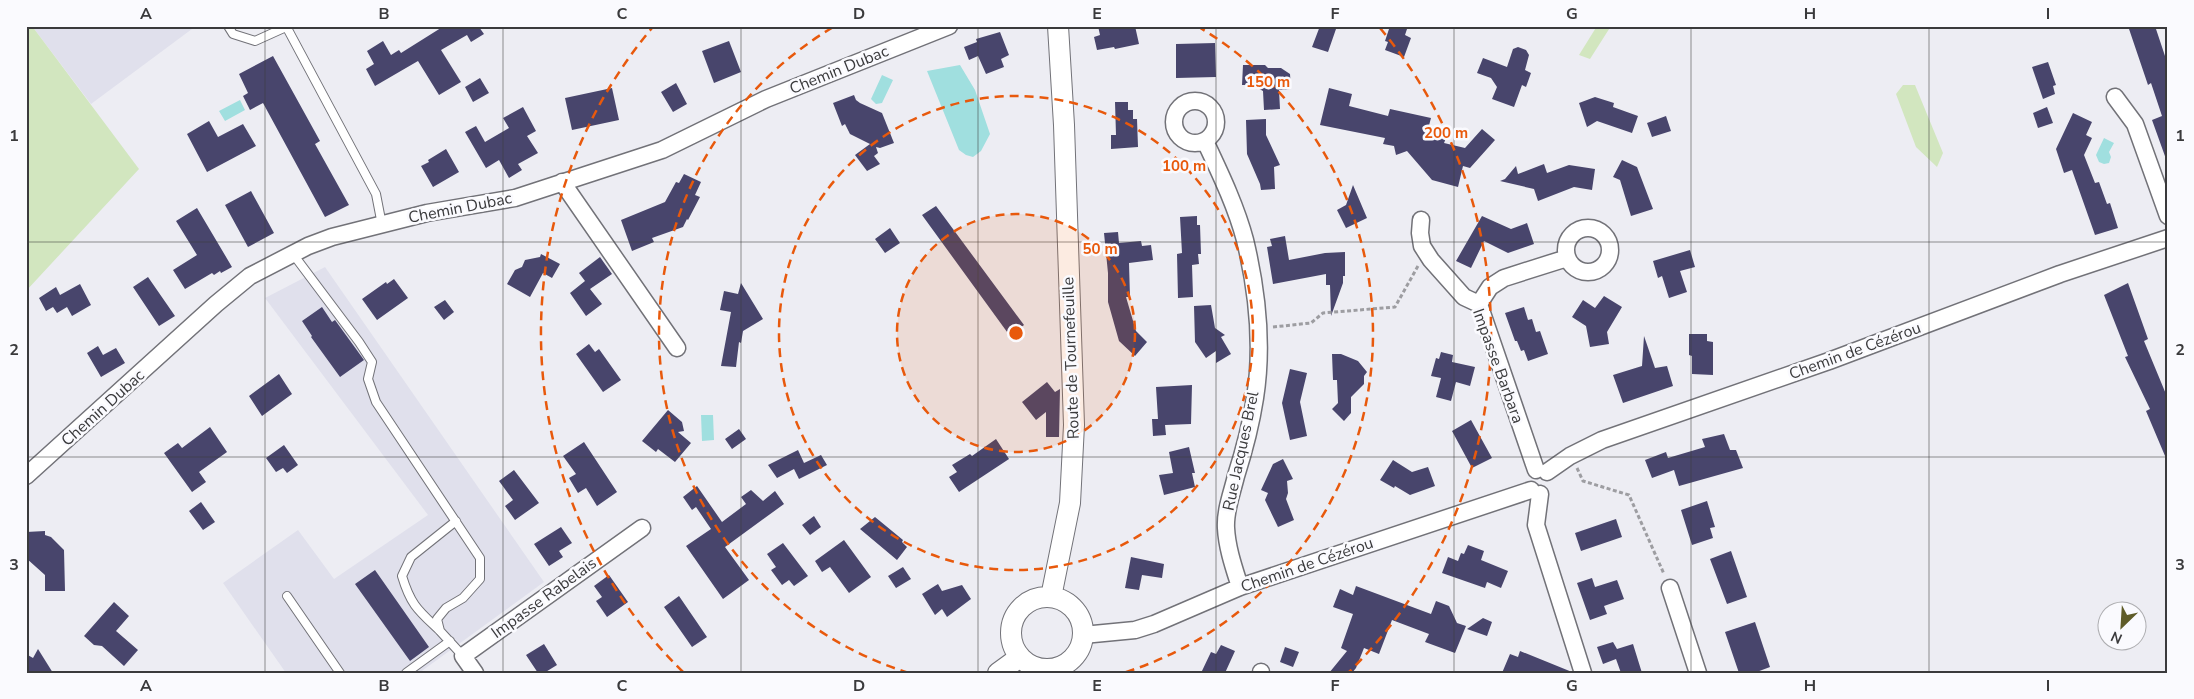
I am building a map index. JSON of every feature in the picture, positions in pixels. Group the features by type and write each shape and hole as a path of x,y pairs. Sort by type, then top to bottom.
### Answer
{"street":[{"name":"Chemin Dubac","path":"26,476 216,304 250,276 293,254 332,237 426,213 515,198 662,150 766,99 949,26"},
{"name":"Route de Tournefeuille","path":"1051,597 1070,503 1074,461 1064,125 1058,26"},
{"path":"2115,97 2134,124 2168,216"},
{"name":"Rue Jacques Brel","path":"1205,142 1224,181 1244,239 1252,278 1257,328 1255,398 1243,452 1227,509 1226,527 1229,551 1240,587"},
{"path":"562,182 677,348"},
{"name":"Impasse Barbara","path":"1421,220 1422,246 1431,260 1464,297 1479,304 1541,471"},
{"name":"Chemin de Cézérou","path":"1541,471 1602,440 1829,361 2060,274 2168,238"},
{"path":"1479,304 1490,287 1504,278 1567,258"},
{"path":"1541,471 1550,475 1551,484 1547,491 1535,492 1536,525 1583,673"},
{"name":"Chemin de Cézérou","path":"1083,635 1135,630 1154,624 1240,587 1535,492"},
{"name":"Impasse Rabelais","path":"463,656 642,528"},
{"path":"1670,588 1698,673"},
{"path":"1051,597 1064,602 1075,610 1082,622 1083,635 1078,652 1064,669 1043,669 1032,666 1020,657 1012,644 1011,634 1016,615 1032,600 1051,597"},
{"path":"463,656 475,673"},
{"path":"998,673 1020,657"}],"lane":[{"path":"228,26 233,34 256,41 286,27 376,194 382,225"},
{"path":"293,254 372,362 368,379 376,402 480,558 480,579 463,598 446,608 437,619 440,631"},
{"path":"456,521 411,557 402,576 408,597 418,610 463,656"},
{"path":"287,596 340,673"},
{"path":"406,673 450,641"}],"path":[{"path":"1257,328 1311,323 1323,313 1395,307 1418,266 1431,260"},
{"path":"1570,456 1583,481 1629,495 1670,588"}],"shaded area":[{"path":"32,26 196,26 91,104"},
{"path":"325,267 544,582 419,673 286,673 223,583 298,530 334,579 428,515 265,298"}],"green space":[{"path":"26,26 32,26 139,169 26,291"},
{"path":"1597,26 1611,26 1590,59 1579,55"},
{"path":"1903,85 1915,85 1943,153 1937,167 1916,147 1896,94"}],"water":[{"path":"960,65 975,90 990,134 981,151 973,157 959,150 927,71"},
{"path":"882,75 893,80 882,103 876,104 871,99"},
{"path":"240,100 245,110 225,121 219,111"},
{"path":"2104,138 2114,143 2109,152 2111,157 2109,163 2104,164 2099,162 2096,155"},
{"path":"701,415 713,415 714,440 702,441"}],"building":[{"path":"444,26 481,26 479,27 484,34 471,42 467,35 441,50 461,82 439,95 418,61 375,86 366,69 374,64 367,51 383,41 391,55 399,50 401,53"},
{"path":"1098,26 1135,26 1139,44 1115,49 1114,47 1097,50 1094,37 1100,35"},
{"path":"1320,26 1329,26 1336,29 1328,52 1312,47"},
{"path":"1390,26 1408,26 1405,35 1411,38 1404,57 1385,50 1388,42 1385,41"},
{"path":"2128,26 2155,26 2168,65 2168,159 2166,159 2152,120 2162,116 2151,83 2148,85"},
{"path":"1000,32 1009,55 1001,59 1004,67 986,74 978,56 969,60 964,47 977,42 976,39"},
{"path":"729,41 741,72 714,83 702,51"},
{"path":"1215,43 1216,77 1176,78 1176,44"},
{"path":"1518,47 1526,50 1529,55 1525,70 1531,73 1526,87 1522,85 1514,107 1492,99 1497,87 1491,78 1477,73 1483,58 1507,67 1513,49"},
{"path":"273,56 320,141 315,144 349,205 325,217 263,103 250,110 243,96 248,93 239,74"},
{"path":"2048,62 2056,85 2053,86 2055,94 2043,99 2032,67"},
{"path":"1243,65 1265,65 1268,68 1281,68 1290,74 1291,89 1279,90 1280,109 1264,110 1263,91 1252,85 1242,85"},
{"path":"480,78 489,93 473,102 465,87"},
{"path":"676,83 687,104 673,112 661,92"},
{"path":"612,88 619,120 572,130 565,98"},
{"path":"1329,88 1352,94 1349,106 1388,116 1390,109 1431,118 1427,133 1446,138 1444,143 1465,148 1482,129 1495,140 1470,168 1463,166 1458,187 1432,180 1407,151 1396,155 1394,146 1383,144 1385,138 1320,125"},
{"path":"854,95 860,103 882,113 894,143 880,148 876,147 878,153 874,156 880,164 867,171 855,155 870,144 850,134 845,124 842,126 833,103"},
{"path":"1595,97 1614,103 1613,107 1638,116 1632,133 1597,121 1587,127 1579,103"},
{"path":"1115,102 1128,102 1128,110 1133,110 1133,119 1137,119 1138,147 1111,149 1111,135 1116,135"},
{"path":"523,107 536,131 527,136 538,153 518,164 522,170 509,178 499,160 486,168 465,132 476,126 485,142 509,128 503,118"},
{"path":"2047,107 2053,123 2038,128 2033,113"},
{"path":"2073,113 2092,122 2086,135 2092,138 2084,155 2095,183 2099,182 2107,204 2110,203 2118,228 2095,235 2072,170 2064,173 2056,149"},
{"path":"1666,116 1671,131 1652,137 1647,123"},
{"path":"1266,119 1266,135 1280,165 1274,167 1275,189 1261,190 1247,154 1246,120"},
{"path":"209,121 218,137 243,124 256,146 207,172 187,134"},
{"path":"446,149 459,172 433,187 421,166"},
{"path":"1622,160 1637,167 1653,209 1631,216 1620,180 1613,177"},
{"path":"1544,164 1547,173 1569,165 1595,169 1592,190 1574,187 1538,201 1534,189 1500,181 1505,179 1516,166 1518,174"},
{"path":"684,174 701,182 695,195 700,197 688,220 683,227 652,238 654,242 632,251 621,220 665,202 676,182 679,183"},
{"path":"1353,185 1367,218 1346,228 1337,210 1346,205"},
{"path":"251,191 274,233 248,247 225,205"},
{"path":"936,206 1024,325 1010,336 922,215"},
{"path":"197,208 232,267 221,273 220,271 214,275 212,273 185,289 173,270 197,255 176,221"},
{"path":"1197,216 1197,225 1200,225 1201,254 1198,254 1199,264 1192,265 1193,297 1178,298 1177,254 1182,253 1180,217"},
{"path":"1482,216 1511,229 1527,223 1534,244 1508,253 1484,241 1471,268 1456,261"},
{"path":"890,228 900,243 885,253 875,239"},
{"path":"1118,232 1119,243 1141,241 1142,246 1151,245 1153,260 1129,263 1130,297 1126,297 1136,331 1147,342 1135,356 1119,341 1108,302 1108,273 1104,233"},
{"path":"1285,236 1289,260 1325,253 1345,252 1345,276 1343,276 1343,283 1331,316 1330,285 1326,285 1326,274 1273,284 1267,247 1272,246 1270,239"},
{"path":"1690,250 1695,267 1680,271 1687,292 1669,298 1662,276 1658,278 1653,261"},
{"path":"541,254 560,264 552,278 543,273 530,297 507,284 515,270 522,267 525,260 540,257"},
{"path":"600,257 612,274 590,289 602,304 586,316 570,293 585,281 579,273"},
{"path":"148,277 175,316 159,326 133,287"},
{"path":"394,279 408,298 377,320 362,299 386,282 387,284"},
{"path":"741,283 763,319 743,331 741,343 739,342 736,367 721,366 731,312 720,310 724,291 738,294"},
{"path":"2128,283 2148,339 2144,341 2168,399 2168,463 2146,411 2150,409 2125,357 2128,356 2104,295"},
{"path":"80,284 91,305 72,316 67,307 57,313 53,307 46,311 39,298 56,287 60,295"},
{"path":"1604,296 1622,307 1607,332 1609,344 1590,347 1586,326 1572,317 1583,300 1595,308"},
{"path":"445,300 454,312 444,320 434,307"},
{"path":"1211,305 1215,328 1225,335 1221,337 1231,354 1216,363 1216,351 1206,358 1195,342 1194,306"},
{"path":"322,307 332,322 335,320 364,360 340,377 311,337 302,321"},
{"path":"1524,307 1528,320 1532,319 1536,332 1540,331 1548,354 1528,361 1524,350 1521,351 1517,341 1515,341 1505,313"},
{"path":"1689,334 1707,334 1707,341 1713,342 1713,375 1692,374 1692,356 1689,355"},
{"path":"1644,336 1655,368 1667,366 1673,386 1623,403 1613,375 1642,366"},
{"path":"589,344 595,352 599,349 621,380 603,392 576,354"},
{"path":"98,346 103,355 116,348 125,363 101,377 87,353"},
{"path":"1441,352 1453,355 1452,362 1475,367 1470,386 1456,382 1451,401 1436,397 1441,378 1431,376 1436,358 1439,359"},
{"path":"1332,354 1341,354 1358,361 1367,372 1364,376 1364,384 1351,397 1351,413 1344,421 1332,409 1338,403 1337,380 1333,380"},
{"path":"1290,369 1307,373 1300,402 1307,436 1290,440 1282,403"},
{"path":"279,374 292,394 262,416 249,396"},
{"path":"1047,382 1055,392 1060,389 1059,437 1046,437 1046,412 1036,420 1022,402"},
{"path":"1192,385 1191,424 1165,425 1166,435 1153,436 1152,419 1158,419 1156,387"},
{"path":"668,410 682,422 684,431 678,432 691,443 675,462 658,449 656,452 642,441"},
{"path":"1471,420 1492,458 1472,468 1452,431"},
{"path":"210,427 227,452 199,472 206,482 192,492 164,453 178,443 182,448"},
{"path":"739,429 746,439 732,449 725,439"},
{"path":"1724,434 1730,450 1736,450 1743,468 1679,486 1674,470 1652,478 1645,460 1666,452 1668,458 1705,447 1702,439"},
{"path":"996,439 1009,459 959,492 949,477 957,472 952,465 970,454 972,456"},
{"path":"584,442 617,492 597,506 586,488 578,493 569,478 576,474 563,456"},
{"path":"284,445 298,465 287,473 283,468 276,472 266,458"},
{"path":"1189,447 1195,473 1192,473 1195,487 1164,495 1159,475 1173,473 1169,452"},
{"path":"798,450 804,463 821,455 827,465 799,479 794,469 777,478 768,465"},
{"path":"1283,459 1293,479 1287,481 1288,493 1286,499 1294,520 1278,527 1265,500 1268,493 1261,490 1273,464"},
{"path":"1393,460 1412,472 1428,467 1435,486 1410,495 1380,480"},
{"path":"514,470 539,503 515,520 505,506 513,500 499,481"},
{"path":"697,486 722,522 746,504 741,497 751,490 763,501 775,491 784,504 725,547 749,580 723,599 686,546 711,529 696,507 692,510 683,497"},
{"path":"1707,501 1715,527 1710,528 1713,538 1692,545 1681,510"},
{"path":"201,502 215,522 203,530 189,511"},
{"path":"814,516 821,527 810,535 802,525"},
{"path":"875,517 903,540 902,542 907,547 897,560 860,529"},
{"path":"1616,519 1622,537 1581,551 1575,533"},
{"path":"561,527 572,543 559,551 563,557 549,566 534,544"},
{"path":"45,531 45,535 51,537 64,550 65,591 45,591 45,575 26,558 26,532"},
{"path":"844,540 871,577 849,593 830,567 822,572 815,561"},
{"path":"783,543 808,576 794,586 789,580 782,585 771,570 776,567 767,554"},
{"path":"1468,545 1484,551 1481,560 1508,571 1501,588 1487,582 1485,588 1442,573 1448,557 1458,561 1461,553 1464,554"},
{"path":"1731,551 1747,597 1727,604 1710,559"},
{"path":"1131,557 1164,564 1162,578 1142,575 1139,590 1125,588"},
{"path":"903,567 911,579 896,588 888,576"},
{"path":"375,570 429,647 410,661 355,584"},
{"path":"609,575 628,602 607,617 596,601 602,597 594,586"},
{"path":"1592,578 1595,587 1617,580 1624,599 1604,606 1607,614 1590,620 1577,583"},
{"path":"938,584 942,591 962,585 971,599 947,617 942,609 935,615 922,594"},
{"path":"1356,586 1431,614 1436,601 1449,606 1457,623 1466,626 1455,653 1425,642 1429,634 1392,620 1379,654 1364,648 1352,673 1329,673 1347,651 1341,648 1353,614 1333,607 1340,589 1353,595"},
{"path":"679,596 707,637 692,647 664,607"},
{"path":"114,602 129,616 116,631 138,650 124,666 102,646 94,645 84,636"},
{"path":"1483,618 1492,622 1487,636 1467,629"},
{"path":"1755,622 1770,667 1754,673 1739,673 1725,632"},
{"path":"1613,642 1617,649 1633,644 1642,673 1621,673 1616,659 1603,664 1597,647"},
{"path":"544,644 557,665 544,673 538,673 526,655"},
{"path":"1221,645 1235,651 1225,673 1201,673 1211,652 1216,654"},
{"path":"1285,647 1299,652 1293,667 1280,662"},
{"path":"38,649 53,673 26,673 26,654 33,658"},
{"path":"1520,651 1572,673 1502,673 1510,654 1518,657"}]}
